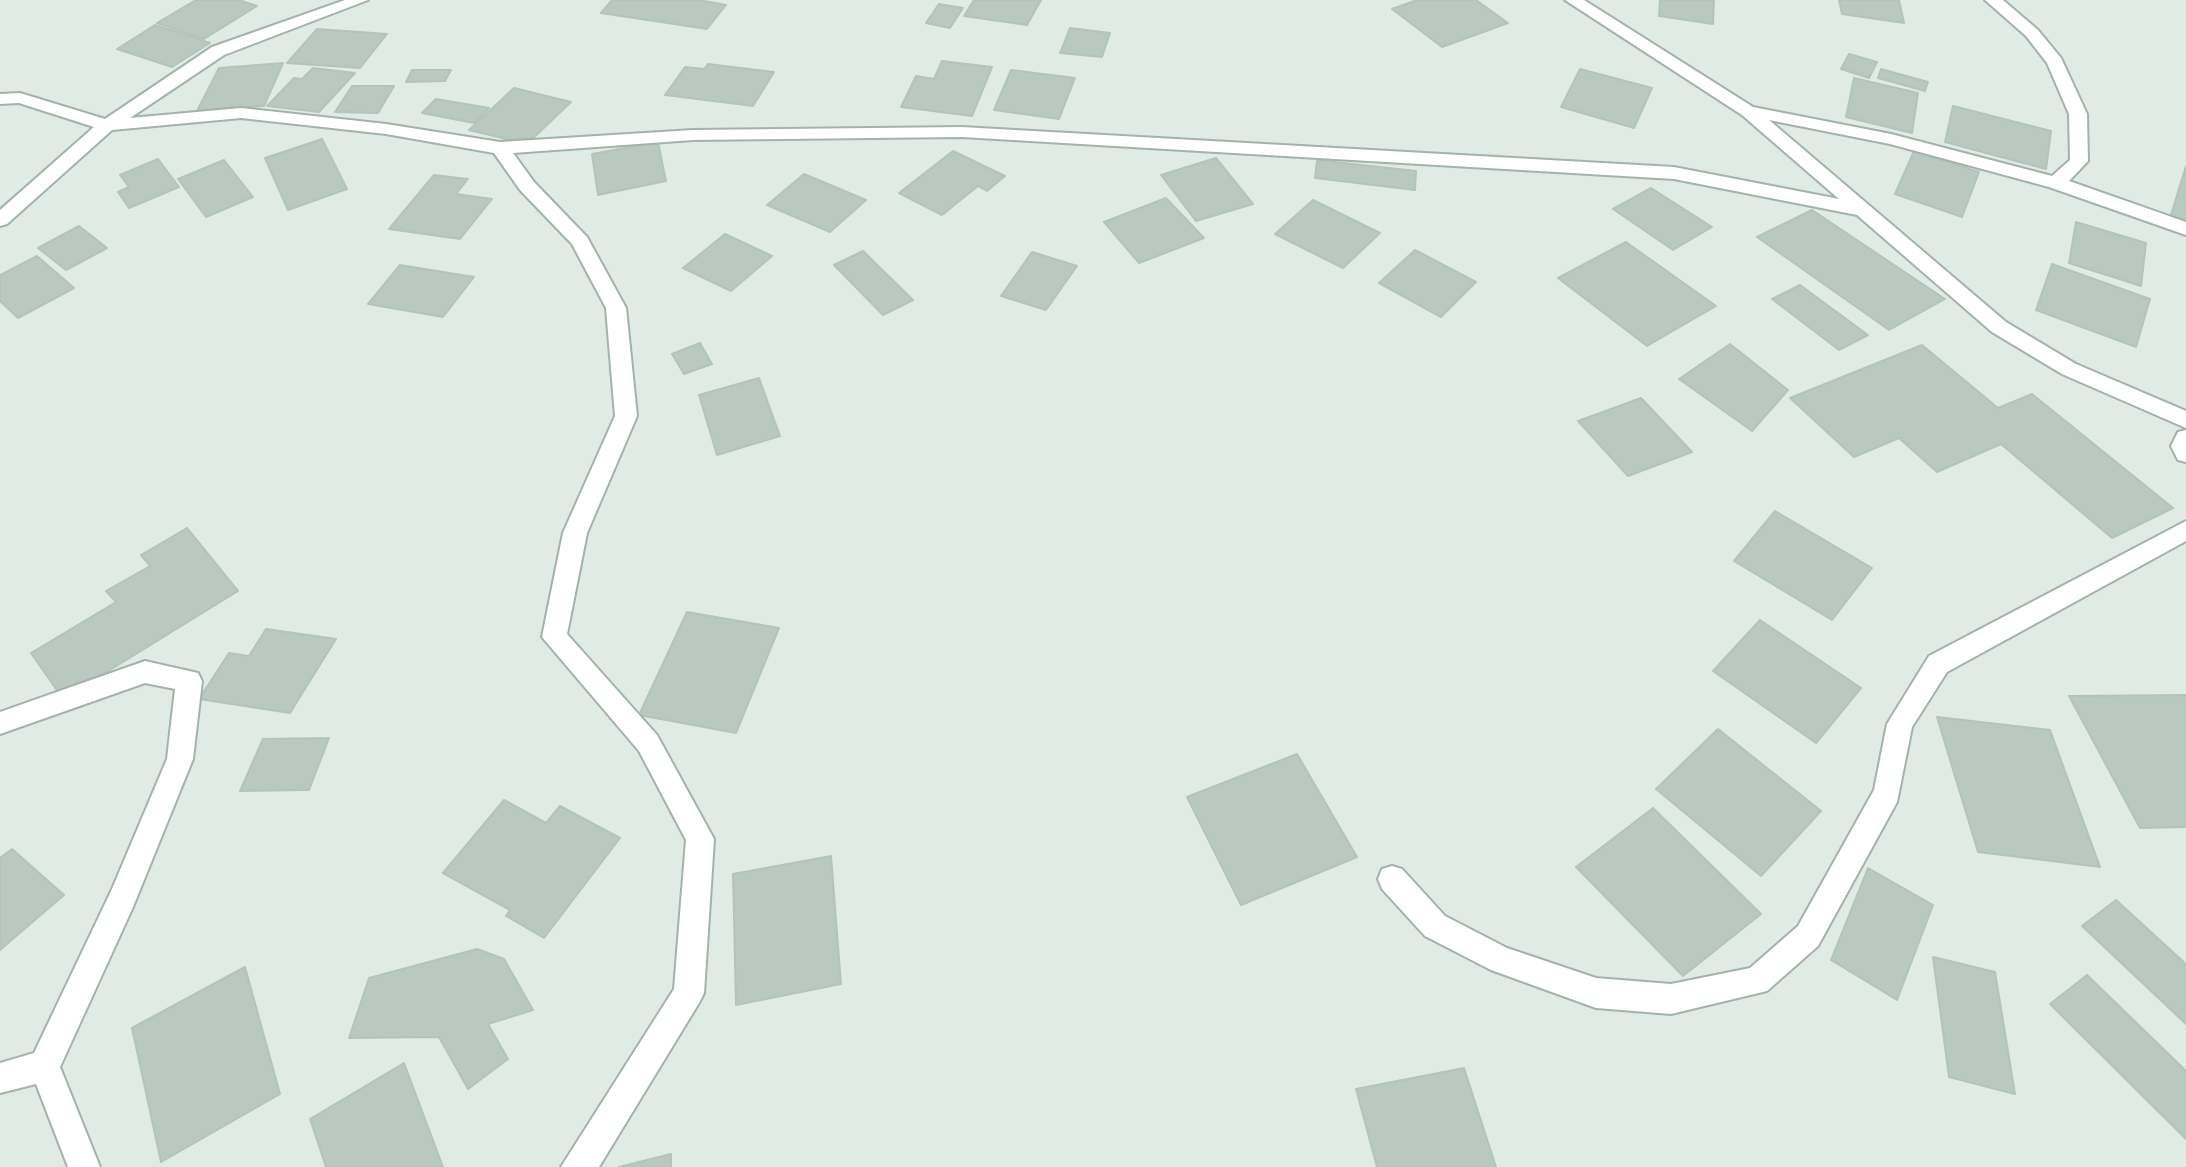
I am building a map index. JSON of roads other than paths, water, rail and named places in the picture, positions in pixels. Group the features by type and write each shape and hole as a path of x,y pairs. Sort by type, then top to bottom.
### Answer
{"street":[{"path":"0,220 107,125 218,51 322,10 360,0"},
{"path":"1573,0 1748,111 1999,327 2069,369 2186,420"},
{"path":"1993,0 2032,33 2055,62 2078,114 2079,161 2056,183"},
{"path":"0,99 20,98 107,125 241,113 386,129 500,148 693,135 962,132 1674,173 1859,209"},
{"path":"1748,111 1891,139 2056,183 2186,229"},
{"path":"500,148 527,186 580,241 616,308 626,416 575,533 554,637 648,743 700,839 689,993 584,1162 577,1167"},
{"path":"2186,438 2182,446 2186,454"},
{"path":"1392,879 1435,926 1501,960 1596,993 1671,999 1757,981 1808,936 1887,793 1900,724 1938,664 2186,530"},
{"path":"0,723 145,672 189,681 180,759 123,897 44,1066 84,1167"},
{"path":"0,1078 44,1066"}]}
